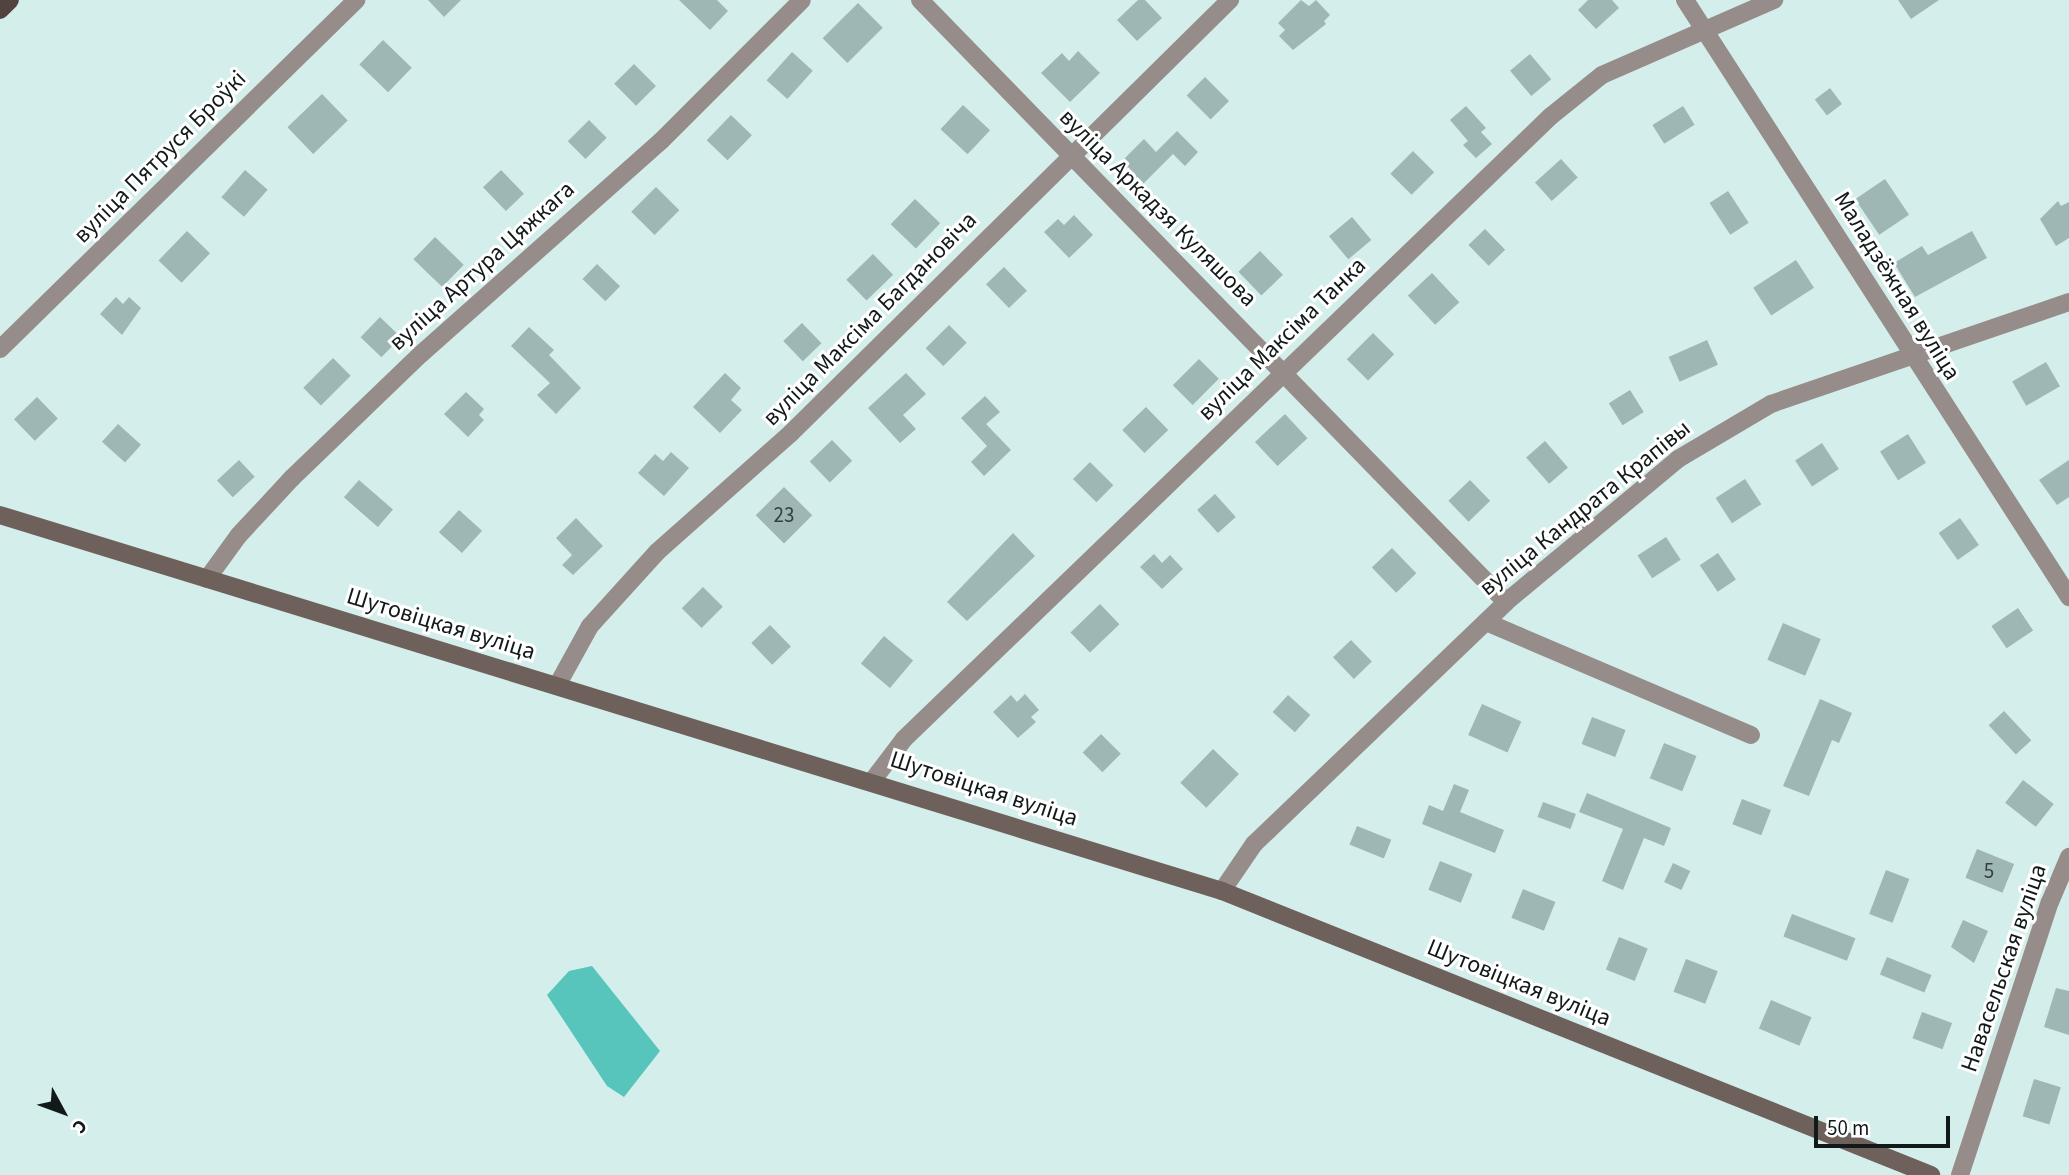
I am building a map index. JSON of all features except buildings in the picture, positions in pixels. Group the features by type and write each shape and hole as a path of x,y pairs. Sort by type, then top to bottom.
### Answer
{"main road":[{"path":"0,10 10,0"},
{"name":"Шутовіцкая вуліца","path":"0,515 873,780 1222,891 1931,1175"}],"street":[{"name":"вуліца Пятруся Броўкі","path":"0,349 356,0"},
{"name":"вуліца Артура Цяжкага","path":"207,579 239,535 292,478 421,354 661,141 802,0"},
{"name":"вуліца Аркадзя Куляшова","path":"920,0 1284,370 1506,602"},
{"name":"вуліца Максіма Багдановіча","path":"558,684 590,626 657,552 791,433 1230,0"},
{"name":"Маладзёжная вуліца","path":"1685,0 1706,29 1910,354 2069,597"},
{"name":"вуліца Максіма Танка","path":"873,780 904,739 1284,370 1551,116 1602,75 1774,0"},
{"name":"вуліца Кандрата Крапівы","path":"1222,891 1254,844 1506,602 1678,459 1723,429 1771,404 1910,354 2069,302"},
{"path":"1486,621 1751,735"},
{"name":"Навасельская вуліца","path":"1960,1175 2050,902 2069,858"}],"water":[{"path":"592,966 660,1051 624,1097 607,1086 547,995 569,971"}]}
